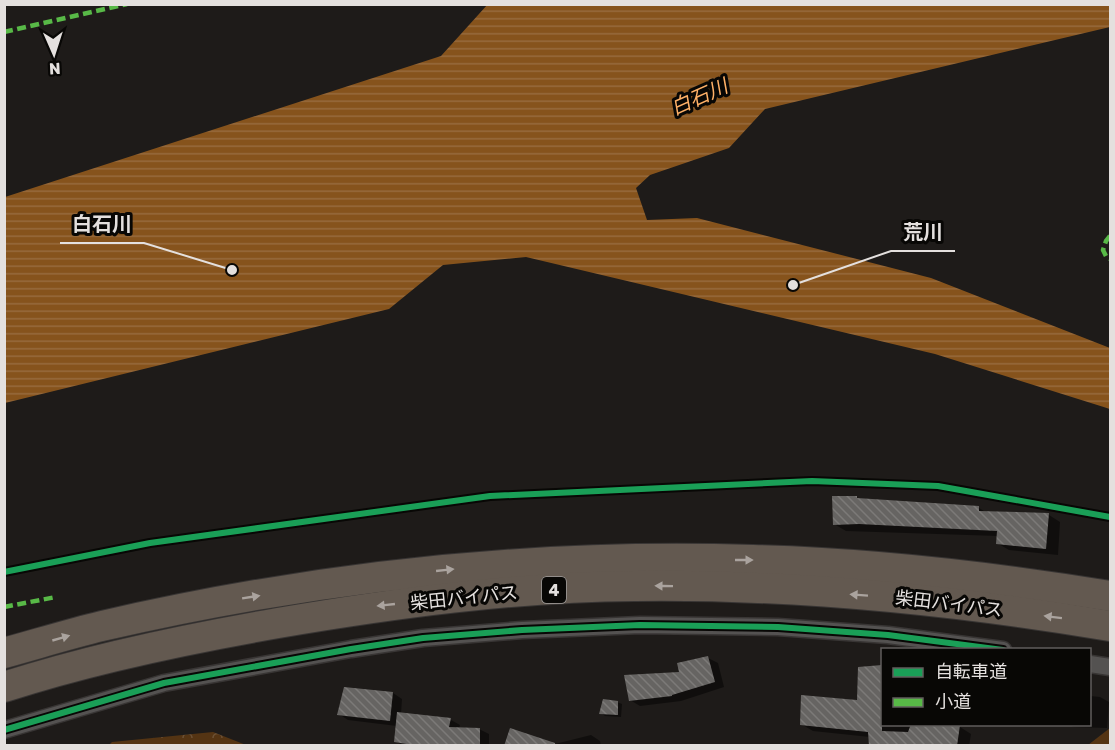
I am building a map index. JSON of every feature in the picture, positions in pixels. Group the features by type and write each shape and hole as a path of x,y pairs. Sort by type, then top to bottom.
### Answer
{"highway":[{"name":"柴田バイパス","path":"4,653 100,626 215,603 378,578 464,568 571,561 754,560 907,569 1110,596"},
{"name":"柴田バイパス","path":"4,687 44,674 215,634 371,607 539,591 633,586 763,588 905,598 1110,626"}],"street":[{"path":"4,730 164,683 372,645 423,638 522,630 640,625 778,627 888,635 988,648"},
{"path":"1091,664 1110,667"}],"green space":[{"path":"1110,728 1110,745 1088,745"},
{"path":"213,732 246,745 109,745 112,742"}],"water":[{"path":"488,4 1110,5 1110,27 765,109 729,148 650,175 636,188 647,220 697,218 931,278 1110,348 1110,409 935,354 526,257 443,265 389,309 5,403 5,197 441,56"}],"building":[{"path":"832,496 979,506 979,511 1049,513 1046,549 996,544 997,531 859,524 833,525"},
{"path":"708,656 715,682 672,696 629,701 624,675 679,672 677,663"},
{"path":"881,665 882,731 908,732 910,726 960,726 957,746 869,746 868,732 800,725 801,695 857,700 858,667"},
{"path":"344,687 393,692 390,721 337,715"},
{"path":"603,699 618,701 618,715 599,714"},
{"path":"397,712 451,718 449,727 480,728 480,746 419,746 394,742"},
{"path":"510,728 555,743 555,746 504,746"}],"marked path":[{"path":"4,32 127,4"},
{"path":"1110,236 1103,250 1110,259"},
{"path":"4,607 56,597"}],"cycle path":[{"path":"4,572 150,543 490,496 812,481 938,486 1110,517"},
{"path":"4,730 164,683 423,638 522,630 640,625 778,627 888,635 988,648"}],"place":[{"name":"白石川","path":"232,270"},
{"name":"荒川","path":"793,285"}]}
